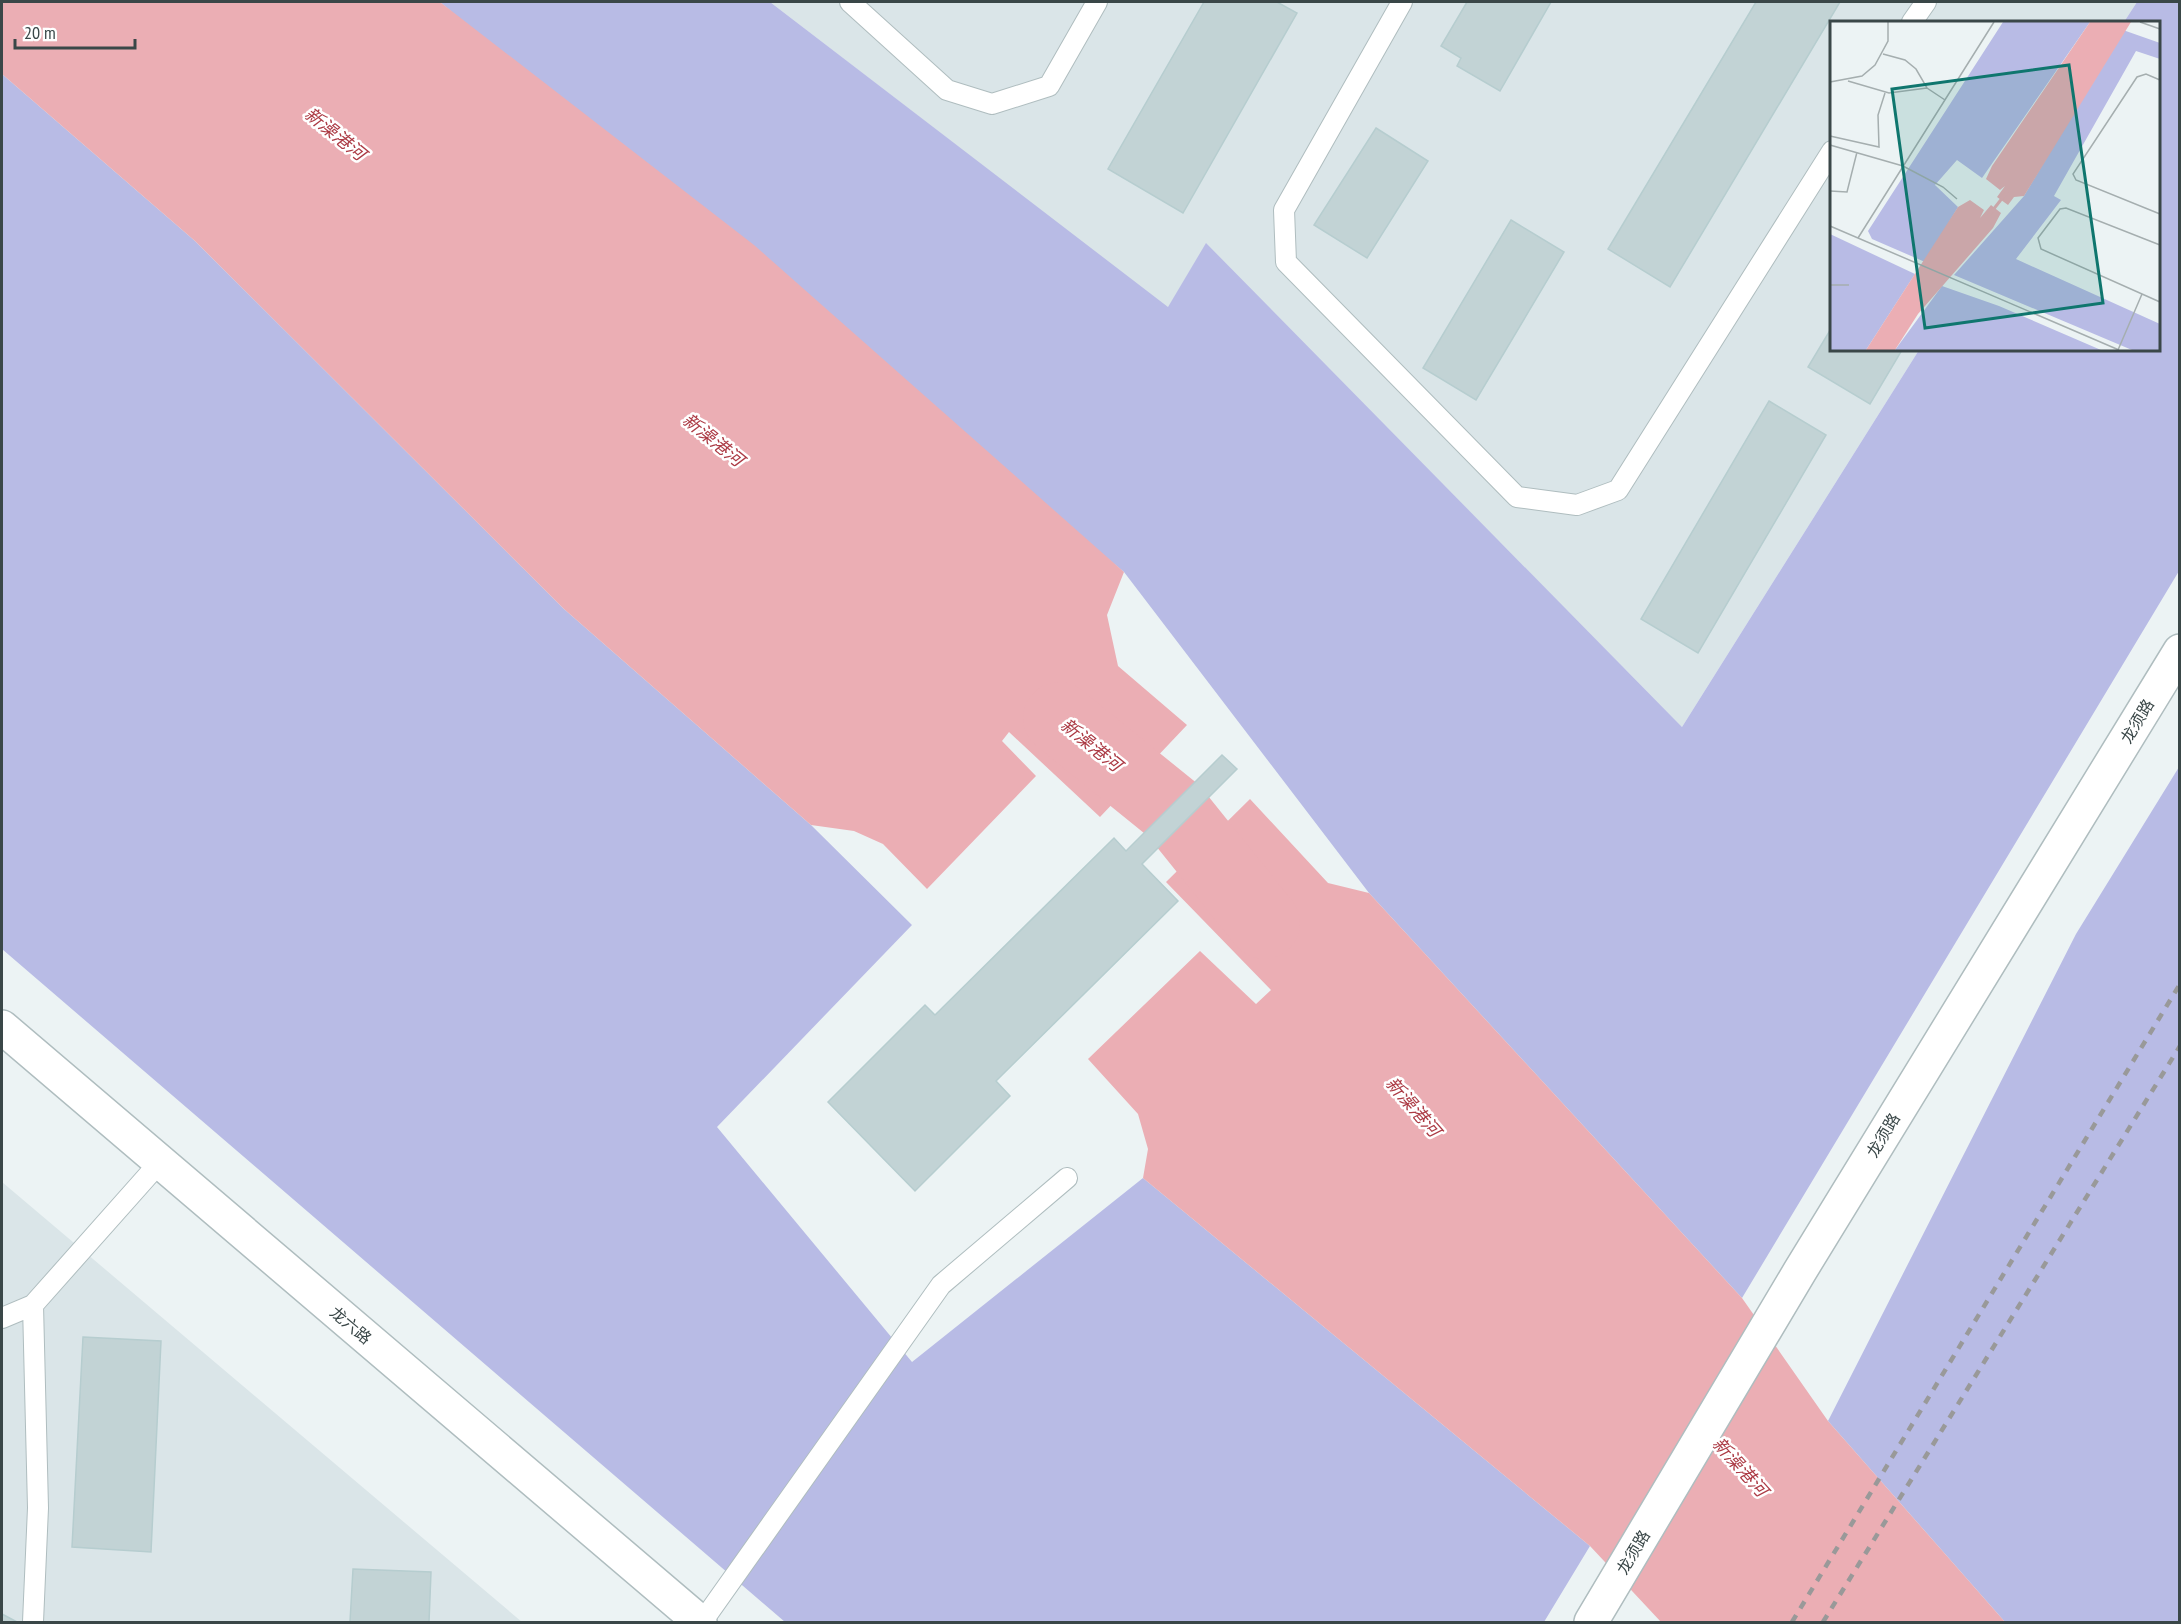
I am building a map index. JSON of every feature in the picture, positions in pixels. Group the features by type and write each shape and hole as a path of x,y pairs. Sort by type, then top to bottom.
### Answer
{"street":[{"name":"龙须路","path":"1591,1623 1800,1271 2180,651"},
{"name":"龙六路","path":"2,1027 701,1623"}],"lane":[{"path":"850,2 947,90 992,104 1049,86 1097,2"},
{"path":"1402,2 1284,210 1286,262 1517,497 1577,505 1618,490 1830,154"},
{"path":"1913,21 1926,2"},
{"path":"2,1318 33,1305 160,1162"},
{"path":"701,1623 941,1285 1066,1178"},
{"path":"33,1305 38,1508 33,1623"}],"shaded area":[{"path":"440,2 770,2 1168,307 1206,243 1682,727 1918,351 2160,351 2160,21 2125,21 2137,2 2179,2 2179,571 1742,1298 1369,893 1124,572"},
{"path":"770,2 2137,2 2125,21 1830,21 1830,351 1918,351 1682,727 1206,244 1168,308"},
{"path":"2,74 195,241 564,609 811,825 912,925 717,1127 912,1362 1143,1178 1590,1546 1544,1622 785,1622 2,949"},
{"path":"2179,767 2179,1622 2005,1622 1828,1421 2076,934"},
{"path":"2,1182 522,1622 2,1622"}],"water":[{"path":"2,2 440,2 754,245 1124,572 1107,615 1118,666 1187,725 1100,817 1009,732 1002,741 1036,776 927,889 883,844 854,831 811,825 564,609 195,241 2,74"},
{"path":"1250,799 1328,883 1369,893 1742,1298 1828,1421 2005,1622 1661,1622 1590,1546 1143,1178 1148,1149 1138,1114 1088,1059 1200,951 1256,1004 1271,990 1166,882"}],"building":[{"path":"1204,2 1277,2 1297,13 1183,213 1108,169"},
{"path":"1467,2 1551,2 1500,91 1457,66 1461,58 1441,46"},
{"path":"1756,2 1840,2 1670,287 1608,249"},
{"path":"1376,128 1428,161 1367,258 1314,225"},
{"path":"1511,220 1564,252 1476,400 1423,368"},
{"path":"1830,330 1830,351 1901,351 1870,404 1808,367"},
{"path":"1769,401 1826,435 1698,653 1641,619"},
{"path":"1222,755 1237,769 1142,864 1178,901 996,1081 1010,1096 915,1191 828,1102 925,1005 935,1015 1114,838 1126,851"},
{"path":"83,1337 161,1341 151,1552 72,1547"},
{"path":"353,1569 431,1572 429,1622 350,1622"},
{"path":"2,1614 17,1622 2,1622"}],"waterway":[{"name":"新澡港河","path":"1059,718 1174,811 1264,923"}],"railway":[{"path":"1792,1622 2180,984"},
{"path":"1823,1622 2180,1046"}]}
